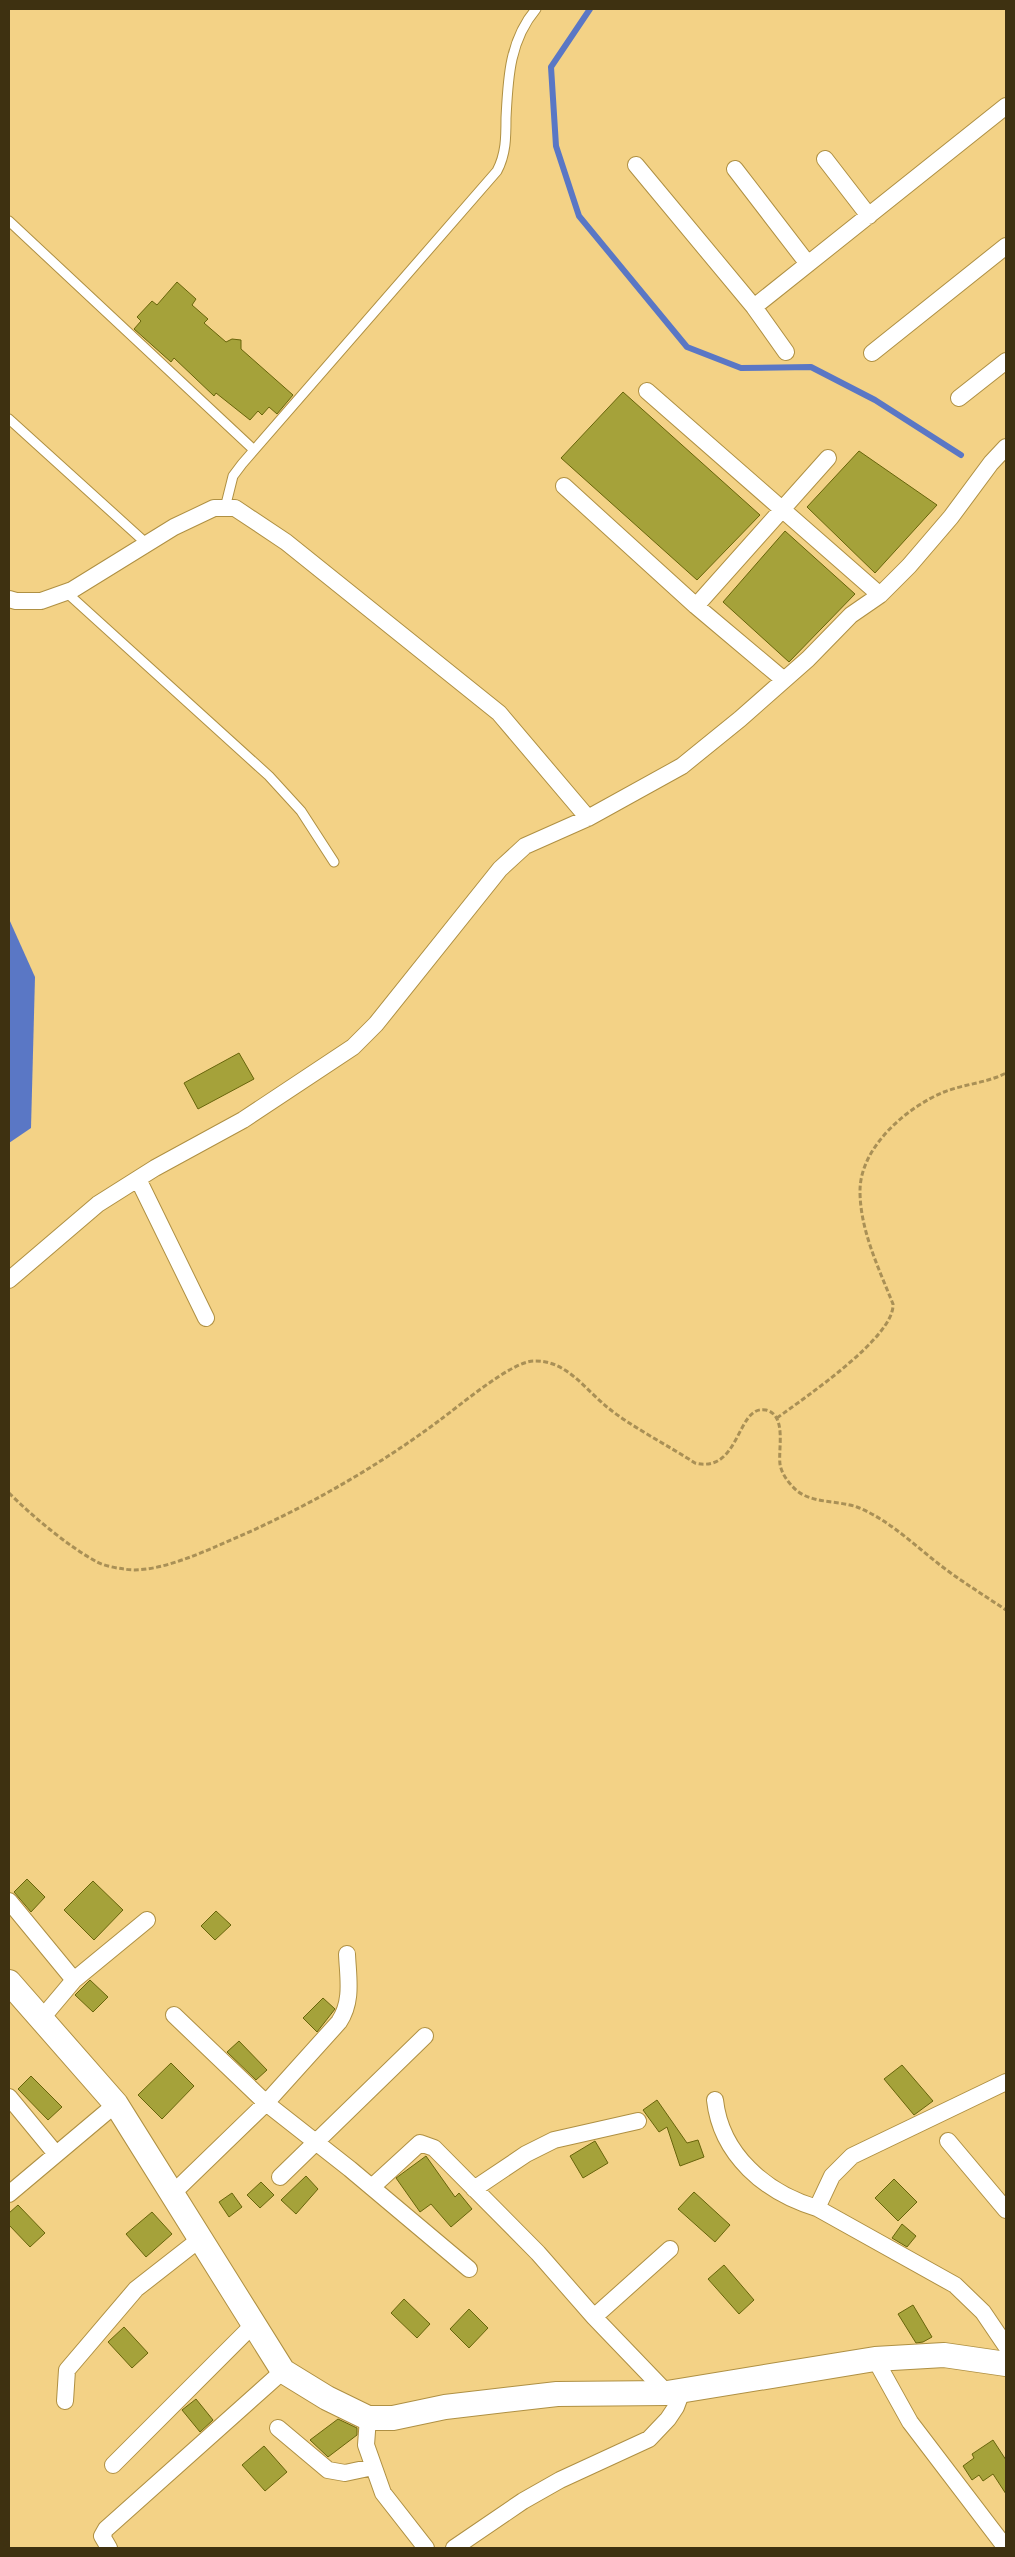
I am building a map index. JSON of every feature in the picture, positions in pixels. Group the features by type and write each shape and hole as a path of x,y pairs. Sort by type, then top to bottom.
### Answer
{"street":[{"path":"754,307 1006,106"},
{"path":"825,159 869,216"},
{"path":"636,165 754,307 786,352"},
{"path":"735,169 808,264"},
{"path":"872,353 1006,246"},
{"path":"958,398 1006,361"},
{"path":"648,391 880,595"},
{"path":"9,1280 98,1204 242,1120 353,1047 376,1024 500,869 525,846 588,818 682,766 784,680 851,615 880,595 909,566 1006,446"},
{"path":"696,606 828,458"},
{"path":"564,486 696,606 784,680"},
{"path":"9,599 16,601 41,601 66,592 174,527 214,508 235,508 286,542 499,713 588,818"},
{"path":"138,1179 206,1318"},
{"path":"9,1901 74,1980"},
{"path":"42,2018 74,1980 147,1920"},
{"path":"173,2193 266,2103 330,2032 346,2011 349,2000 347,1954"},
{"path":"9,1982 116,2104 283,2371 327,2398 368,2418 393,2418 445,2407 557,2394 675,2392 875,2359 944,2355 1006,2364"},
{"path":"174,2015 266,2103 372,2187 469,2269"},
{"path":"280,2177 425,2036"},
{"path":"817,2208 832,2176 852,2156 1006,2082"},
{"path":"9,2096 56,2154"},
{"path":"715,2100 717,2116 734,2154 761,2180 797,2202 817,2208 955,2285 982,2312 1006,2346"},
{"path":"9,2194 116,2104"},
{"path":"474,2189 526,2154 554,2140 638,2121"},
{"path":"948,2142 1006,2210"},
{"path":"372,2187 420,2143 434,2148 538,2253 594,2317 675,2392 676,2407 668,2419 649,2439 560,2480 523,2501 454,2548"},
{"path":"64,2401 67,2370 136,2289 200,2239"},
{"path":"594,2317 670,2249"},
{"path":"113,2465 254,2324"},
{"path":"875,2359 910,2422 1006,2548"},
{"path":"109,2548 102,2536 106,2529 283,2371"},
{"path":"368,2418 366,2445 383,2493 426,2548"},
{"path":"278,2428 328,2470 345,2473 373,2467"}],"lane":[{"path":"225,508 233,476 497,171 503,159 505,145 508,75 512,51 536,9"},
{"path":"9,221 254,450"},
{"path":"9,419 147,544"},
{"path":"66,592 269,776 301,811 334,862"}],"path":[{"path":"777,1418 847,1365 887,1325 894,1314 893,1304 864,1224 860,1190 866,1166 879,1141 903,1114 944,1092 1006,1073"},
{"path":"9,1493 30,1514 98,1563 127,1570 175,1564 272,1523 355,1478 399,1450 485,1386 516,1366 534,1360 558,1366 587,1386 607,1407 701,1464 717,1463 725,1456 751,1414 759,1410 768,1410 777,1418 780,1466 794,1489 812,1498 857,1507 896,1529 944,1568 1006,1610"}],"water":[{"path":"9,919 35,977 31,1128 9,1143"}],"building":[{"path":"177,282 196,299 192,305 208,319 204,323 226,342 232,339 241,340 241,349 293,395 277,414 269,407 262,415 258,411 250,420 216,393 214,396 174,358 171,362 134,329 141,321 137,317 152,301 157,305"},
{"path":"623,392 760,515 697,580 561,458"},
{"path":"859,451 937,505 875,573 807,507"},
{"path":"785,531 855,594 789,662 723,602"},
{"path":"239,1053 254,1079 198,1109 184,1083"},
{"path":"27,1879 45,1897 31,1912 14,1892"},
{"path":"93,1881 123,1910 94,1940 64,1910"},
{"path":"216,1911 231,1925 215,1940 201,1926"},
{"path":"90,1980 108,1997 93,2012 75,1995"},
{"path":"323,1998 335,2009 317,2032 303,2018"},
{"path":"239,2041 267,2070 256,2080 227,2052"},
{"path":"171,2063 194,2086 162,2119 138,2095"},
{"path":"902,2065 933,2101 914,2115 884,2079"},
{"path":"31,2076 62,2107 48,2120 18,2089"},
{"path":"657,2100 687,2143 698,2140 704,2157 680,2166 667,2127 659,2132 643,2110"},
{"path":"595,2141 608,2163 583,2178 570,2156"},
{"path":"426,2156 455,2197 459,2193 472,2209 451,2227 431,2204 420,2212 396,2178"},
{"path":"306,2176 318,2189 296,2214 281,2200"},
{"path":"894,2179 917,2202 898,2221 875,2198"},
{"path":"261,2182 274,2195 260,2208 247,2195"},
{"path":"694,2192 730,2225 715,2242 678,2209"},
{"path":"232,2193 242,2207 229,2217 219,2202"},
{"path":"18,2205 45,2233 30,2247 9,2225 9,2213"},
{"path":"152,2212 172,2234 146,2257 126,2234"},
{"path":"902,2224 916,2236 907,2247 892,2238"},
{"path":"724,2265 754,2300 739,2314 708,2279"},
{"path":"404,2299 430,2324 417,2338 391,2313"},
{"path":"913,2305 932,2337 923,2342 916,2343 898,2314"},
{"path":"469,2309 488,2328 469,2348 450,2329"},
{"path":"124,2327 148,2353 132,2368 108,2342"},
{"path":"196,2399 213,2420 200,2432 182,2410"},
{"path":"338,2419 357,2428 357,2435 328,2457 310,2440"},
{"path":"993,2440 1006,2460 1006,2494 993,2474 983,2481 979,2475 972,2480 963,2466 974,2458 972,2454"},
{"path":"264,2446 287,2472 265,2491 242,2465"}],"waterway":[{"path":"590,9 551,67 556,146 579,216 687,347 741,368 811,367 875,400 961,455"}]}
